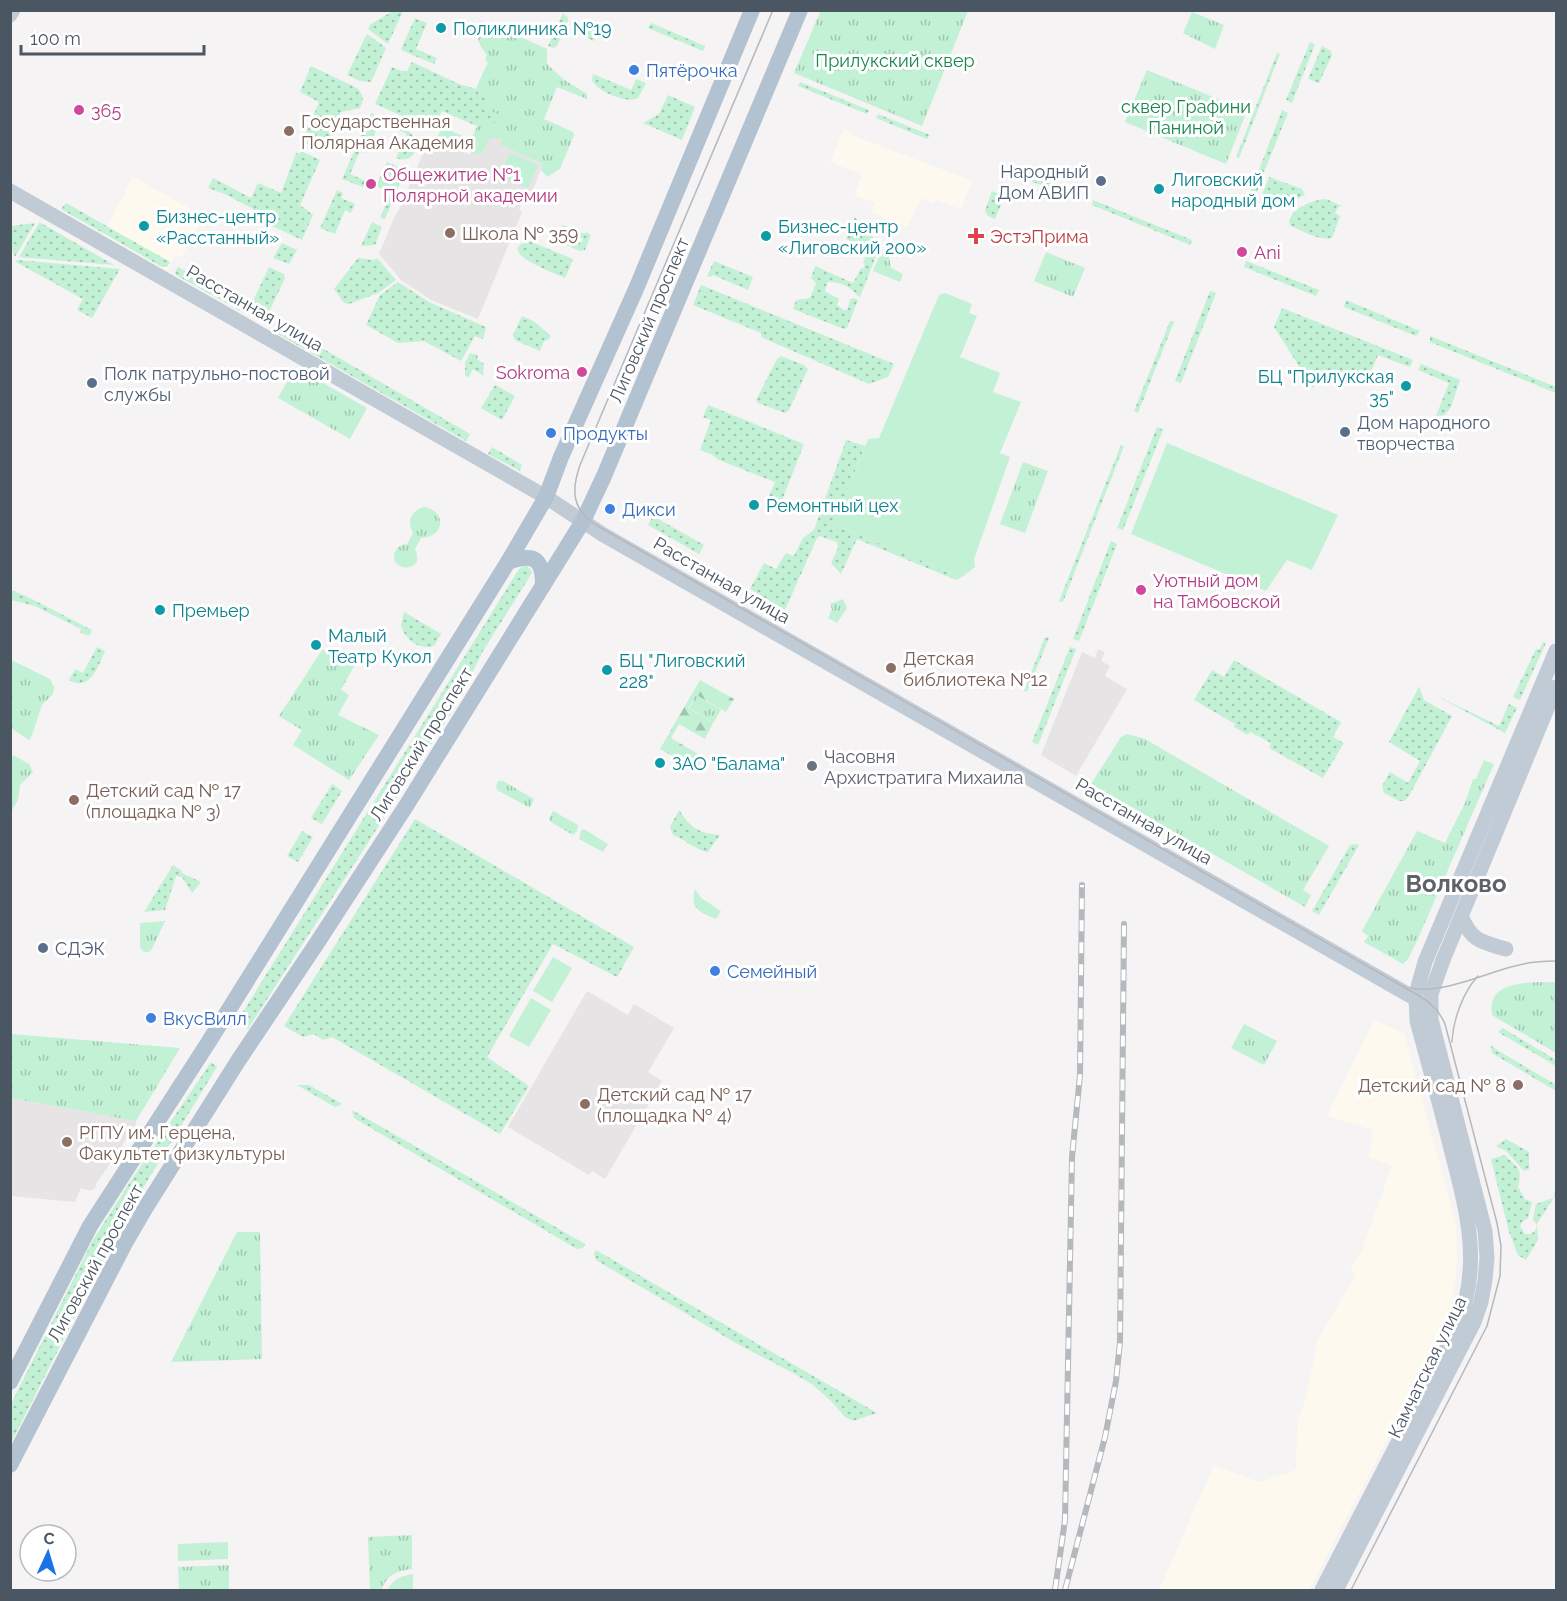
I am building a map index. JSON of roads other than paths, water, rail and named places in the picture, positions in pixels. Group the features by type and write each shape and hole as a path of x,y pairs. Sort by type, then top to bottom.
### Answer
{"main road":[{"path":"10,15 13,10"},
{"name":"Лиговский проспект","path":"10,1382 90,1226 212,1036 546,498 561,457 636,289 753,10"},
{"name":"Лиговский проспект","path":"10,1465 146,1207 238,1060 324,934 583,521 800,10"},
{"name":"Расстанная улица","path":"10,191 546,498 611,540 1416,999"},
{"path":"508,562 522,557 536,559 543,572 543,586"},
{"name":"Камчатская улица","path":"1322,1590 1456,1330 1464,1309 1469,1287 1472,1250 1468,1219 1417,1021 1418,982 1557,651"},
{"name":"Камчатская улица","path":"1336,1590 1474,1322 1484,1292 1487,1258 1485,1232 1431,1019 1431,994 1461,916 1557,687"},
{"path":"1461,916 1469,933 1479,942 1506,949"}],"tram line":[{"path":"773,10 580,465 575,483 578,506 582,513 596,525 1416,994 1437,1010 1445,1024 1497,1223 1501,1246 1500,1276 1487,1326 1351,1590"},
{"path":"1410,988 1449,986 1520,965 1556,961"},
{"path":"1452,1042 1454,1025 1460,1007 1478,976"}],"railway":[{"path":"1055,1590 1065,1520 1072,1157 1080,1075 1082,885"},
{"path":"1065,1590 1105,1437 1116,1381 1120,1342 1124,924"}],"place":[{"name":"Поликлиника №19","path":"441,28"},
{"name":"Пятёрочка","path":"634,70"},
{"name":"365","path":"79,110"},
{"name":"Государственная Полярная Академия","path":"289,131"},
{"name":"Народный Дом АВИП","path":"1101,181"},
{"name":"Общежитие №1 Полярной академии","path":"371,184"},
{"name":"Лиговский народный дом","path":"1159,189"},
{"name":"Бизнес-центр «Расстанный»","path":"144,226"},
{"name":"Школа № 359","path":"450,233"},
{"name":"Бизнес-центр «Лиговский 200»","path":"766,236"},
{"name":"ЭстэПрима","path":"976,236"},
{"name":"Ani","path":"1242,252"},
{"name":"Sokroma","path":"582,372"},
{"name":"Полк патрульно-постовой службы","path":"92,383"},
{"name":"БЦ \"Прилукская 35\"","path":"1406,386"},
{"name":"Дом народного творчества","path":"1345,432"},
{"name":"Продукты","path":"551,433"},
{"name":"Ремонтный цех","path":"754,505"},
{"name":"Дикси","path":"610,509"},
{"name":"Уютный дом на Тамбовской","path":"1141,590"},
{"name":"Премьер","path":"160,610"},
{"name":"Малый Театр Кукол","path":"316,645"},
{"name":"Детская библиотека №12","path":"891,668"},
{"name":"БЦ \"Лиговский 228\"","path":"607,670"},
{"name":"ЗАО \"Балама\"","path":"660,763"},
{"name":"Часовня Архистратига Михаила","path":"812,766"},
{"name":"Детский сад № 17 (площадка № 3)","path":"74,800"},
{"name":"СДЭК","path":"43,948"},
{"name":"Семейный","path":"715,971"},
{"name":"ВкусВилл","path":"151,1018"},
{"name":"Детский сад № 8","path":"1518,1085"},
{"name":"Детский сад № 17 (площадка № 4)","path":"585,1104"},
{"name":"РГПУ им. Герцена, Факультет физкультуры","path":"67,1142"}],"district":[{"name":"Волково","path":"1456,883"}],"park label":[{"name":"Прилукский сквер","path":"895,60"},
{"name":"сквер Графини Паниной","path":"1186,116"}]}
